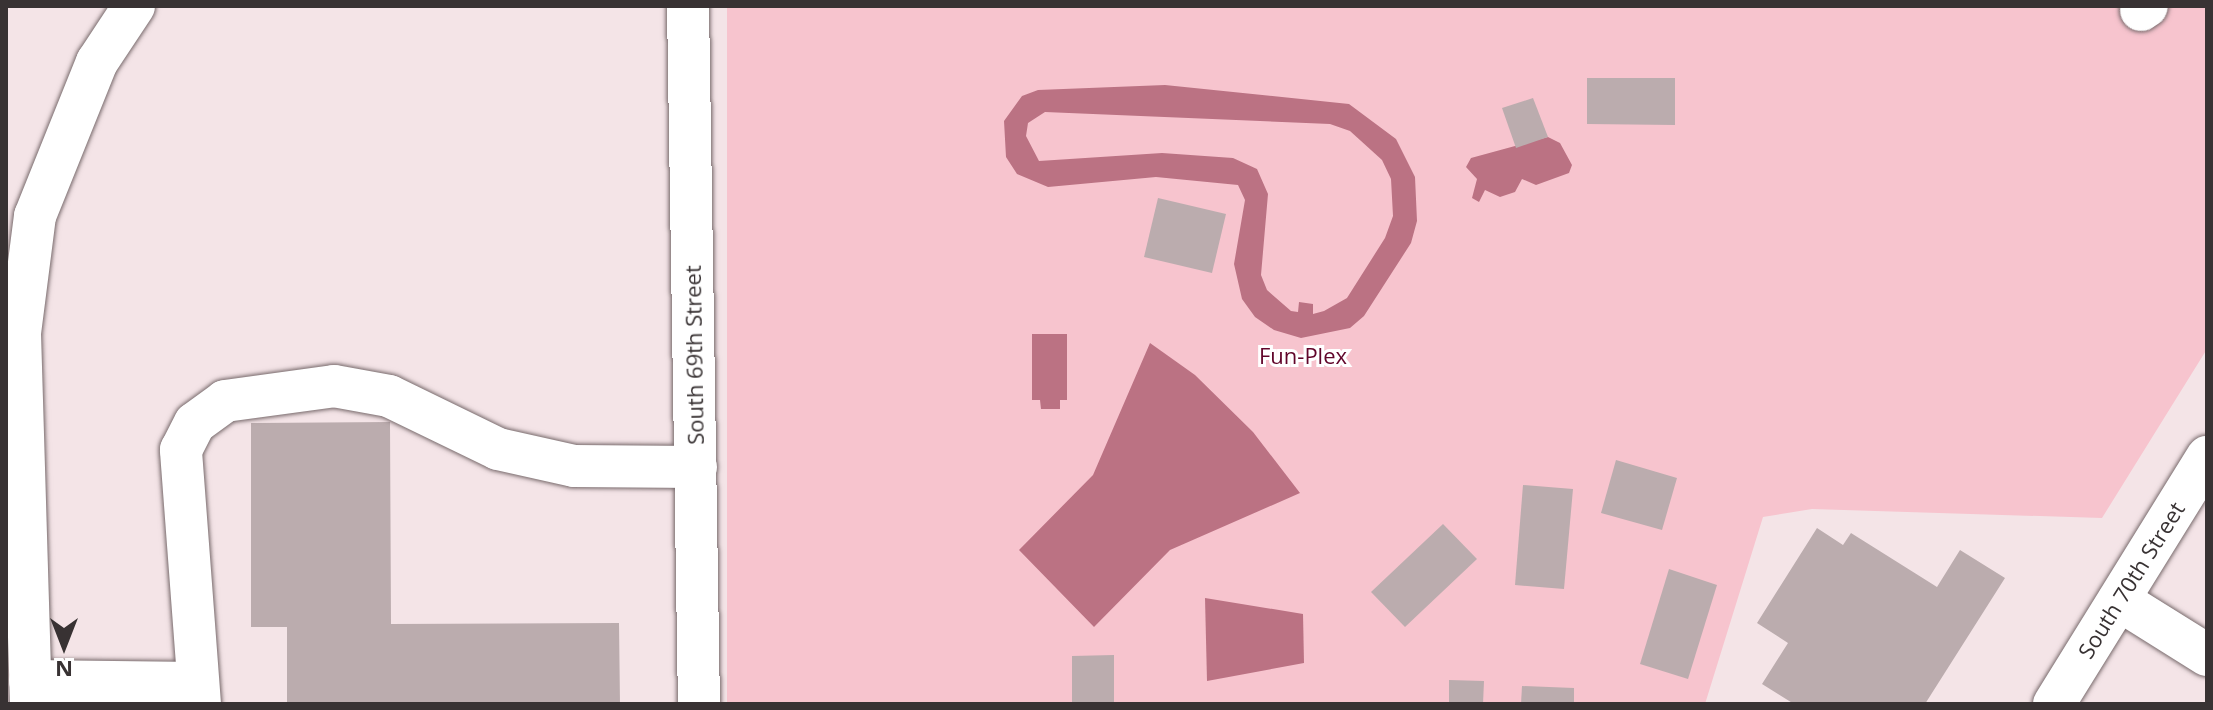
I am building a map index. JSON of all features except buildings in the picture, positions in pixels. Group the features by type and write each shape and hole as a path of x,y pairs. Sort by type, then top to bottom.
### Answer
{"street":[{"path":"134,6 97,62 35,216 20,333 30,693 199,694 181,450 195,423 225,401 334,386 389,396 498,449 574,466 696,467"},
{"name":"South 69th Street","path":"688,6 699,704"},
{"name":"South 70th Street","path":"2054,704 2207,457"},
{"path":"2119,600 2207,655"}],"green space":[{"name":"Fun-Plex","path":"727,6 2207,6 2207,349 2102,518 1812,509 1763,517 1705,704 727,704"}],"shaded area":[{"path":"1165,85 1349,104 1396,139 1415,177 1417,221 1411,243 1364,316 1350,328 1301,338 1274,330 1255,317 1242,299 1234,264 1245,200 1238,185 1156,177 1048,187 1017,174 1006,157 1004,121 1022,96 1038,90","holes":["1045,112 1330,124 1350,131 1382,160 1391,179 1393,216 1385,238 1347,298 1313,314 1313,304 1299,302 1298,312 1291,311 1267,290 1261,275 1268,194 1257,169 1233,158 1162,153 1039,161 1026,136 1028,123"]},
{"path":"1548,137 1560,143 1572,165 1569,173 1536,185 1522,179 1515,192 1500,197 1485,190 1479,202 1472,198 1477,179 1466,167 1471,158"},
{"path":"1032,334 1067,334 1067,400 1060,400 1060,409 1041,409 1040,400 1032,400"},
{"path":"1150,343 1195,375 1253,432 1300,493 1170,550 1094,627 1019,550 1093,475"},
{"path":"1205,598 1303,614 1304,663 1207,681"}]}
